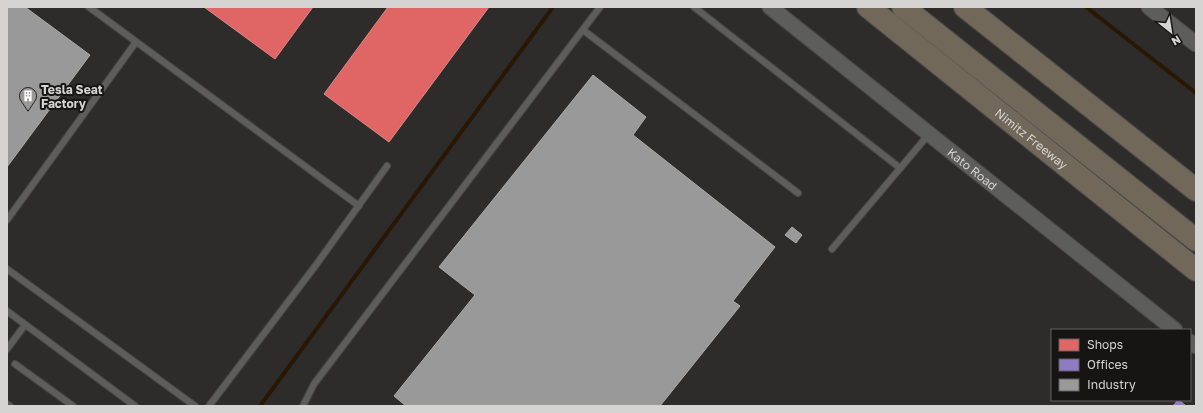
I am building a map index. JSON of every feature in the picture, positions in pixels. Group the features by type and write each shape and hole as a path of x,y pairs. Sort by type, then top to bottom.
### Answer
{"highway":[{"name":"Nimitz Freeway","path":"868,7 1196,270"},
{"path":"903,7 1196,240"},
{"path":"965,7 1196,190"}],"street":[{"name":"Kato Road","path":"770,7 1174,329"},
{"path":"1149,7 1196,44"}],"lane":[{"path":"89,7 359,206"},
{"path":"303,406 314,384 600,7"},
{"path":"694,7 900,168"},
{"path":"583,30 798,193"},
{"path":"7,220 136,42"},
{"path":"832,249 929,134"},
{"path":"209,406 313,269 388,166"},
{"path":"7,268 195,406"},
{"path":"7,311 135,406"},
{"path":"7,349 25,325"},
{"path":"15,364 73,406"}],"building: Shops":[{"path":"204,7 313,7 275,59"},
{"path":"388,7 489,7 389,142 324,94"}],"building: Offices":[{"path":"1177,401 1180,401 1186,406 1173,406"}],"building: Industry":[{"name":"Tesla Seat Factory","path":"7,7 25,7 90,55 7,167"},
{"path":"593,75 646,117 633,135 775,247 733,301 740,306 660,406 406,406 394,396 475,295 439,267"},
{"path":"792,227 802,235 796,243 785,235"}],"waterway":[{"path":"260,406 553,7"},
{"path":"1086,7 1196,93"}],"place":[{"name":"Tesla Seat Factory","path":"28,111"}]}
